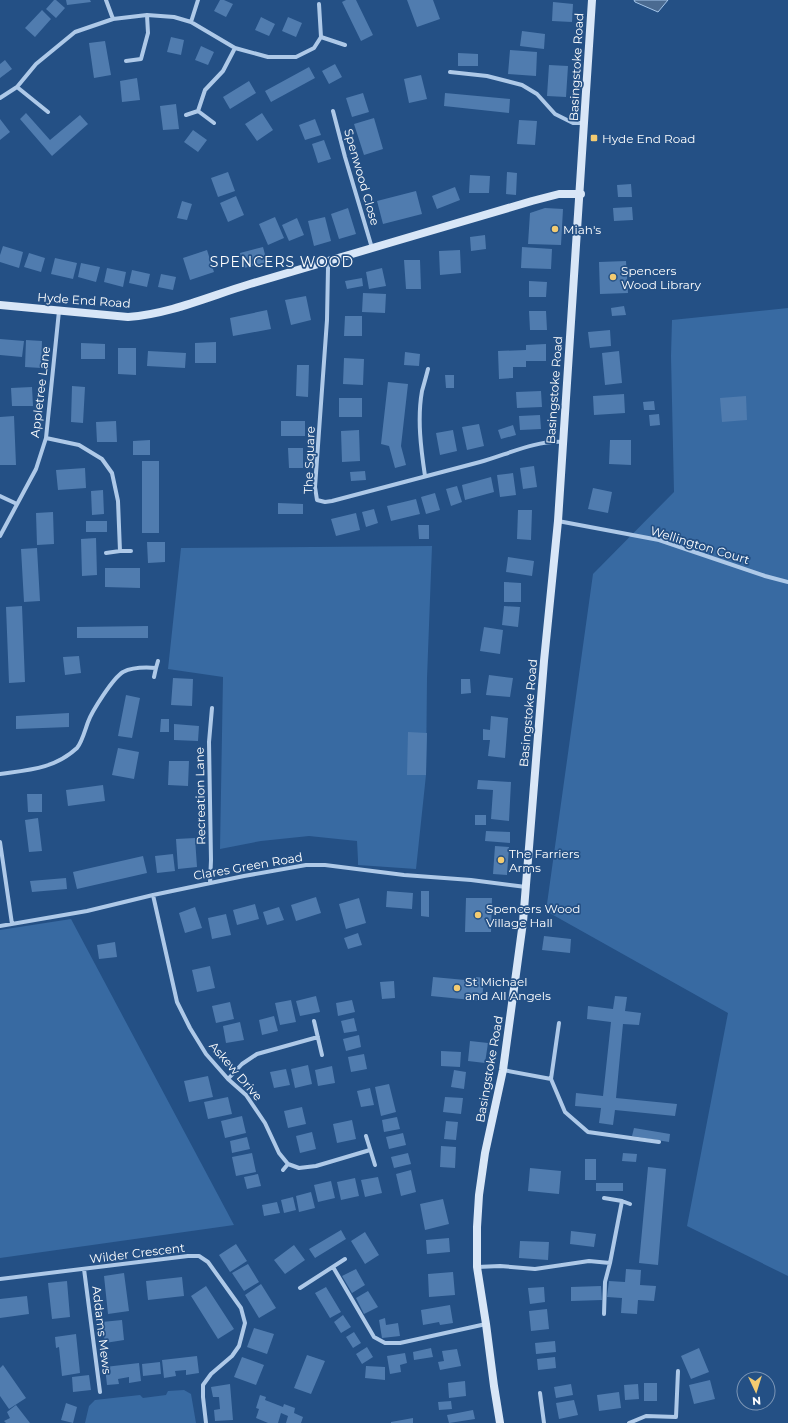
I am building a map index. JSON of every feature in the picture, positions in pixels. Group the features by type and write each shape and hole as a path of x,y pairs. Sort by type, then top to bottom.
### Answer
{"street":[{"path":"106,0 113,19"},
{"path":"191,22 198,0"},
{"name":"Basingstoke Road","path":"500,1423 477,1267 476,1227 485,1153 503,1070 523,922 544,661 558,521 592,0"},
{"path":"0,98 17,87 36,64 75,32 113,19 147,15 174,17 191,22 235,48 268,57 296,58 314,48 321,37 319,4"},
{"path":"126,61 141,59 148,33 147,15"},
{"path":"321,37 345,45"},
{"path":"198,111 205,90 223,71 235,48"},
{"path":"450,72 487,76 522,85 537,94 555,114 573,123 585,123"},
{"path":"17,87 48,112"},
{"path":"186,115 198,111"},
{"path":"198,111 214,123"},
{"name":"Spenwood Close","path":"333,111 372,248"},
{"name":"Hyde End Road","path":"0,305 128,317 145,316 551,196 580,194"},
{"name":"The Square","path":"326,262 328,268 327,320 315,487 316,500 325,502 332,501 543,443 554,441 563,442"},
{"name":"Appletree Lane","path":"0,536 36,469 46,438 59,311"},
{"path":"425,476 420,440 420,418 422,392 428,369"},
{"path":"46,438 79,445 102,459 109,468 112,474 118,501 120,551"},
{"path":"0,496 17,504"},
{"name":"Wellington Court","path":"558,521 659,540 765,576 788,582"},
{"path":"106,553 131,551"},
{"path":"154,677 158,661"},
{"path":"0,774 31,770 56,763 78,746 90,716 105,692 122,673 142,666 156,668"},
{"name":"Recreation Lane","path":"210,883 209,742 212,708"},
{"path":"0,842 12,924"},
{"name":"Clares Green Road","path":"0,926 87,911 153,894 306,865 471,880 526,887"},
{"name":"Askew Drive","path":"153,894 177,1002 190,1028 206,1054 228,1079 246,1095 265,1123 278,1153 288,1164"},
{"path":"314,1021 322,1055"},
{"path":"559,1023 551,1080 565,1112 588,1132 659,1142"},
{"path":"228,1079 242,1064 257,1054 318,1038"},
{"path":"503,1070 551,1080"},
{"path":"366,1136 375,1165"},
{"path":"283,1170 288,1164 299,1168 316,1166 370,1150"},
{"path":"604,1198 630,1204"},
{"path":"604,1314 605,1282 622,1201"},
{"name":"Wilder Crescent","path":"0,1279 188,1256 199,1256 208,1262 241,1308 245,1323 239,1346 232,1356 211,1374 203,1386 206,1423"},
{"path":"300,1288 345,1259"},
{"path":"477,1267 500,1266 535,1268 589,1261 610,1263"},
{"path":"333,1267 374,1337 385,1343 400,1343 486,1324"},
{"name":"Addams Mews","path":"84,1269 100,1392"},
{"path":"676,1423 678,1371"},
{"path":"540,1393 544,1423"},
{"path":"629,1423 646,1416 676,1417"}],"shaded area":[{"path":"634,0 668,0 658,12 635,2"},
{"path":"788,308 788,1276 687,1226 728,1013 546,911 593,574 674,492 671,356 672,320"},
{"path":"432,546 427,678 426,775 416,869 358,865 357,841 309,836 261,841 220,849 223,677 168,669 181,548"},
{"path":"71,919 234,1225 0,1258 0,930"},
{"path":"184,1390 191,1394 196,1423 85,1423 89,1406 95,1400 140,1395 143,1398 166,1395 168,1391"}],"building":[{"path":"54,0 65,8 56,18 46,9"},
{"path":"66,0 90,0 91,2 67,5"},
{"path":"220,0 233,4 226,17 214,11"},
{"path":"346,0 356,0 373,35 361,41 342,2"},
{"path":"407,0 433,0 440,19 417,27"},
{"path":"553,2 573,4 572,22 552,21"},
{"path":"42,10 51,19 35,37 25,28"},
{"path":"261,17 275,24 269,36 255,30"},
{"path":"288,17 302,23 296,37 282,31"},
{"path":"522,31 545,34 544,49 520,46"},
{"path":"171,37 184,40 181,55 167,52"},
{"path":"105,41 111,75 94,78 89,43"},
{"path":"201,46 214,52 208,65 195,60"},
{"path":"510,50 537,52 536,76 508,74"},
{"path":"458,53 478,54 478,66 458,66"},
{"path":"5,60 12,69 0,78 0,64"},
{"path":"335,64 342,77 329,84 322,71"},
{"path":"549,65 568,66 566,97 547,96"},
{"path":"309,67 315,78 271,102 265,91"},
{"path":"421,75 427,99 409,103 404,79"},
{"path":"137,78 140,100 122,102 120,81"},
{"path":"249,81 256,93 230,109 223,97"},
{"path":"363,93 369,112 352,117 346,98"},
{"path":"445,93 510,99 509,113 444,106"},
{"path":"176,104 179,129 163,130 160,106"},
{"path":"26,113 50,140 80,115 88,124 52,156 20,119"},
{"path":"262,113 273,130 257,141 245,124"},
{"path":"374,118 383,149 364,155 354,124"},
{"path":"0,119 10,132 0,140"},
{"path":"315,119 321,135 305,140 299,125"},
{"path":"519,120 537,121 535,145 517,144"},
{"path":"193,130 207,140 198,152 184,142"},
{"path":"324,140 331,159 318,163 312,144"},
{"path":"228,172 235,191 218,197 211,178"},
{"path":"507,172 517,173 516,195 506,194"},
{"path":"470,175 490,176 489,193 469,193"},
{"path":"631,184 632,197 618,197 617,185"},
{"path":"455,187 460,200 437,209 432,196"},
{"path":"416,191 422,214 383,224 377,201"},
{"path":"236,196 244,215 228,222 220,203"},
{"path":"182,201 192,204 187,220 177,218"},
{"path":"632,207 633,220 614,221 613,208"},
{"path":"348,208 356,234 339,239 331,214"},
{"path":"545,208 563,209 561,245 528,244 530,213"},
{"path":"275,217 284,238 268,245 259,224"},
{"path":"325,217 331,241 314,246 308,221"},
{"path":"297,218 304,235 289,241 282,225"},
{"path":"485,235 486,249 471,251 470,237"},
{"path":"3,246 23,252 19,268 0,262 0,255"},
{"path":"263,247 267,262 244,268 240,253"},
{"path":"522,247 552,249 551,269 521,268"},
{"path":"207,250 214,272 190,280 183,258"},
{"path":"460,250 461,273 440,275 439,251"},
{"path":"29,253 45,258 41,272 24,267"},
{"path":"55,258 77,263 73,279 51,274"},
{"path":"404,260 420,260 421,289 406,289"},
{"name":"Spencers Wood Library","path":"626,261 628,293 600,294 599,262"},
{"path":"81,263 100,267 96,282 78,277"},
{"path":"107,268 126,272 123,287 104,282"},
{"path":"382,268 386,286 369,289 366,272"},
{"path":"132,270 150,274 147,287 129,283"},
{"path":"161,274 176,277 173,290 158,287"},
{"path":"362,278 363,286 347,289 345,281"},
{"path":"529,281 547,282 546,297 529,297"},
{"path":"363,293 386,294 385,313 362,312"},
{"path":"306,296 311,320 291,325 285,300"},
{"path":"624,306 626,315 612,316 611,308"},
{"path":"267,310 271,329 233,336 230,318"},
{"path":"529,311 546,311 547,330 530,330"},
{"path":"345,316 362,316 362,336 344,336"},
{"path":"610,330 611,346 590,348 588,332"},
{"path":"0,339 24,341 22,357 0,355"},
{"path":"26,340 42,341 41,368 25,367"},
{"path":"216,342 216,363 195,363 195,343"},
{"path":"81,343 105,344 105,359 81,359"},
{"path":"546,344 546,361 526,361 526,367 513,367 513,378 499,379 498,351 526,350 526,345"},
{"path":"118,348 136,348 136,375 118,374"},
{"path":"148,351 186,353 185,368 147,366"},
{"path":"619,351 622,383 605,385 602,353"},
{"path":"405,352 420,354 419,366 404,365"},
{"path":"344,358 364,359 363,385 343,384"},
{"path":"297,365 309,365 308,397 296,396"},
{"path":"445,375 454,375 454,388 446,388"},
{"path":"388,382 408,384 401,446 406,465 395,468 389,446 381,444"},
{"path":"72,386 85,387 83,423 71,422"},
{"path":"32,387 33,406 12,406 11,388"},
{"path":"541,391 542,407 517,408 516,392"},
{"path":"624,394 625,413 594,415 593,396"},
{"path":"746,396 747,420 722,422 720,398"},
{"path":"339,398 362,398 362,417 339,417"},
{"path":"654,401 655,410 644,410 643,402"},
{"path":"659,414 660,425 650,426 649,415"},
{"path":"540,415 541,429 520,430 519,416"},
{"path":"14,416 16,465 0,465 0,417"},
{"path":"116,421 117,442 97,442 96,422"},
{"path":"281,421 305,421 305,436 281,436"},
{"path":"479,424 484,446 467,450 462,427"},
{"path":"513,425 516,435 501,439 498,430"},
{"path":"359,430 360,461 342,462 341,431"},
{"path":"453,430 457,451 440,455 436,433"},
{"path":"150,440 150,455 133,455 133,441"},
{"path":"610,440 631,440 631,465 609,464"},
{"path":"288,448 303,448 303,468 289,468"},
{"path":"142,461 159,461 159,533 142,533"},
{"path":"534,466 537,487 523,489 520,468"},
{"path":"85,468 86,488 58,490 56,470"},
{"path":"365,471 366,480 351,481 350,472"},
{"path":"513,473 516,495 500,497 497,475"},
{"path":"491,477 494,492 465,500 462,485"},
{"path":"457,486 462,502 451,506 446,489"},
{"path":"593,488 612,492 608,513 588,509"},
{"path":"103,490 104,514 92,515 91,491"},
{"path":"435,493 440,510 426,514 421,497"},
{"path":"416,499 420,514 391,521 387,506"},
{"path":"278,503 303,504 303,514 278,514"},
{"path":"374,509 378,523 366,527 362,512"},
{"path":"518,510 532,510 531,540 517,539"},
{"path":"53,512 54,544 37,545 36,513"},
{"path":"356,513 360,530 336,536 331,519"},
{"path":"86,521 107,521 107,532 86,532"},
{"path":"418,525 429,525 429,539 419,539"},
{"path":"96,538 97,575 82,576 81,539"},
{"path":"147,542 165,542 165,562 148,563"},
{"path":"37,548 40,601 24,602 21,549"},
{"path":"508,557 534,561 532,576 506,572"},
{"path":"105,568 140,568 140,588 105,587"},
{"path":"504,582 521,583 521,602 504,602"},
{"path":"22,606 25,682 9,683 6,607"},
{"path":"504,606 520,607 518,627 502,625"},
{"path":"148,626 148,638 77,638 77,627"},
{"path":"484,627 503,630 500,654 480,651"},
{"path":"79,656 81,673 65,675 63,657"},
{"path":"489,675 513,678 510,697 486,695"},
{"path":"173,678 193,679 192,706 171,705"},
{"path":"461,679 470,679 471,693 461,694"},
{"path":"126,695 140,698 132,738 118,736"},
{"path":"69,713 69,727 16,729 16,716"},
{"path":"491,716 508,718 505,758 488,756 490,740 483,740 483,729 490,730"},
{"path":"161,719 169,719 169,732 160,732"},
{"path":"174,724 199,726 198,741 174,740"},
{"path":"408,732 427,733 426,775 407,775"},
{"path":"118,748 139,752 134,779 112,775"},
{"path":"169,761 189,761 188,786 168,785"},
{"path":"478,780 511,782 509,821 491,819 493,790 477,789"},
{"path":"103,785 105,801 68,806 66,790"},
{"path":"27,794 42,794 42,812 28,812"},
{"path":"475,815 486,815 486,825 475,825"},
{"path":"38,818 42,851 29,852 25,820"},
{"path":"486,831 510,832 510,843 485,841"},
{"path":"195,838 197,867 178,869 176,839"},
{"name":"The Farriers Arms","path":"495,846 509,847 507,875 493,874"},
{"path":"173,854 175,871 157,873 155,856"},
{"path":"143,856 147,873 77,889 73,872"},
{"path":"66,878 67,889 32,892 30,881"},
{"path":"387,891 413,893 412,909 386,907"},
{"path":"421,891 429,891 429,917 421,916"},
{"path":"316,897 321,913 296,921 291,905"},
{"path":"359,898 366,923 346,929 339,904"},
{"name":"Spencers Wood Village Hall","path":"466,898 492,898 491,932 465,932"},
{"path":"255,904 259,919 237,925 233,910"},
{"path":"195,907 202,928 185,933 179,913"},
{"path":"279,907 284,920 267,925 263,912"},
{"path":"226,914 231,935 212,939 208,918"},
{"path":"358,933 362,945 348,949 344,938"},
{"path":"544,936 571,939 570,953 542,950"},
{"path":"115,942 117,957 99,959 97,945"},
{"path":"210,966 215,988 197,992 192,970"},
{"name":"St Michael and All Angels","path":"433,977 476,981 476,977 484,978 482,1001 431,996"},
{"path":"394,981 395,998 382,999 380,982"},
{"path":"316,996 320,1012 300,1016 296,1001"},
{"path":"615,996 627,997 625,1011 641,1013 639,1025 623,1024 616,1098 677,1104 675,1116 615,1110 613,1125 599,1123 601,1108 575,1106 576,1093 603,1096 611,1022 587,1019 588,1006 613,1009"},
{"path":"291,1000 296,1022 280,1025 275,1003"},
{"path":"352,1000 355,1012 338,1016 336,1003"},
{"path":"230,1002 234,1019 216,1023 212,1006"},
{"path":"274,1016 278,1031 262,1035 259,1020"},
{"path":"354,1018 357,1031 344,1033 341,1021"},
{"path":"240,1022 244,1040 226,1043 223,1026"},
{"path":"359,1035 361,1047 346,1051 343,1039"},
{"path":"470,1041 488,1043 485,1063 468,1061"},
{"path":"441,1051 461,1052 460,1067 441,1066"},
{"path":"364,1054 367,1069 351,1072 348,1057"},
{"path":"308,1065 312,1084 295,1088 291,1069"},
{"path":"332,1066 335,1083 318,1086 315,1070"},
{"path":"286,1069 290,1085 274,1088 270,1072"},
{"path":"454,1070 466,1072 464,1089 451,1087"},
{"path":"208,1076 213,1097 189,1102 184,1081"},
{"path":"389,1084 396,1112 381,1116 375,1087"},
{"path":"370,1088 374,1105 361,1107 357,1091"},
{"path":"228,1097 232,1114 208,1119 204,1102"},
{"path":"445,1097 463,1098 461,1114 443,1112"},
{"path":"302,1107 306,1124 288,1128 284,1111"},
{"path":"242,1116 246,1133 225,1138 221,1121"},
{"path":"397,1117 400,1129 384,1132 382,1120"},
{"path":"352,1120 356,1139 337,1143 333,1124"},
{"path":"446,1121 458,1122 456,1140 444,1139"},
{"path":"634,1128 670,1134 669,1142 632,1136"},
{"path":"312,1132 316,1149 300,1153 296,1136"},
{"path":"403,1133 406,1145 389,1149 386,1137"},
{"path":"247,1137 250,1149 232,1153 230,1141"},
{"path":"441,1146 456,1147 455,1168 440,1167"},
{"path":"252,1153 256,1172 236,1176 232,1157"},
{"path":"408,1153 411,1164 394,1168 391,1157"},
{"path":"623,1153 637,1154 636,1162 622,1161"},
{"path":"585,1159 596,1159 596,1180 585,1180"},
{"path":"648,1167 666,1169 658,1265 639,1263"},
{"path":"530,1168 561,1171 559,1194 528,1191"},
{"path":"411,1170 416,1192 401,1196 396,1174"},
{"path":"258,1174 261,1186 247,1189 244,1177"},
{"path":"378,1177 382,1193 365,1197 361,1180"},
{"path":"355,1178 359,1196 341,1200 337,1182"},
{"path":"331,1181 335,1198 318,1202 314,1185"},
{"path":"596,1183 623,1183 623,1191 596,1191"},
{"path":"311,1192 315,1208 299,1212 296,1196"},
{"path":"293,1197 296,1210 284,1213 281,1200"},
{"path":"443,1199 449,1224 425,1230 420,1204"},
{"path":"277,1202 280,1213 264,1216 262,1205"},
{"path":"341,1230 346,1239 315,1258 309,1249"},
{"path":"571,1231 596,1234 594,1247 570,1244"},
{"path":"365,1232 379,1255 365,1264 351,1241"},
{"path":"449,1238 450,1252 427,1254 426,1240"},
{"path":"520,1241 549,1242 548,1260 519,1258"},
{"path":"236,1244 247,1261 230,1272 219,1255"},
{"path":"294,1245 305,1260 285,1274 274,1260"},
{"path":"248,1264 259,1282 244,1291 232,1273"},
{"path":"356,1269 365,1285 352,1293 342,1276"},
{"path":"626,1269 641,1270 640,1285 656,1286 654,1301 638,1300 637,1314 621,1313 622,1298 607,1297 609,1281 625,1282"},
{"path":"453,1272 455,1295 429,1297 428,1274"},
{"path":"124,1273 129,1311 108,1314 104,1276"},
{"path":"182,1277 184,1296 148,1300 146,1281"},
{"path":"67,1281 70,1317 52,1319 48,1283"},
{"path":"261,1284 276,1308 259,1318 245,1295"},
{"path":"206,1286 234,1329 218,1339 191,1296"},
{"path":"601,1286 602,1300 571,1301 571,1287"},
{"path":"326,1287 341,1312 330,1318 315,1293"},
{"path":"544,1287 545,1302 530,1304 528,1288"},
{"path":"368,1291 378,1307 364,1314 356,1298"},
{"path":"27,1296 29,1314 0,1318 0,1299"},
{"path":"450,1305 453,1323 440,1325 439,1322 423,1325 421,1310"},
{"path":"547,1309 549,1329 531,1331 529,1311"},
{"path":"343,1315 351,1327 341,1333 334,1322"},
{"path":"385,1318 386,1325 398,1323 400,1336 382,1338 379,1320"},
{"path":"122,1320 124,1340 105,1343 102,1322"},
{"path":"254,1328 274,1334 267,1354 247,1347"},
{"path":"354,1332 361,1343 353,1348 346,1337"},
{"path":"76,1334 80,1373 62,1376 59,1347 56,1348 55,1337"},
{"path":"555,1341 556,1352 536,1354 535,1343"},
{"path":"367,1347 373,1357 362,1364 356,1354"},
{"path":"431,1348 433,1357 414,1360 413,1352"},
{"path":"699,1348 709,1372 691,1379 681,1356"},
{"path":"457,1349 461,1366 440,1370 438,1362 444,1361 442,1351"},
{"path":"405,1353 407,1363 400,1365 401,1372 390,1374 387,1356"},
{"path":"307,1355 325,1361 311,1394 294,1388"},
{"path":"197,1356 199,1373 186,1375 186,1370 175,1371 176,1376 164,1378 162,1360"},
{"path":"242,1357 264,1365 256,1385 234,1377"},
{"path":"555,1357 556,1368 538,1370 537,1359"},
{"path":"160,1362 161,1374 143,1376 142,1364"},
{"path":"139,1363 141,1381 129,1383 129,1377 118,1379 119,1384 107,1385 105,1367"},
{"path":"3,1365 26,1398 9,1409 0,1396 0,1368"},
{"path":"366,1366 385,1367 385,1380 365,1378"},
{"path":"89,1375 91,1390 73,1392 72,1377"},
{"path":"710,1380 715,1399 694,1404 689,1385"},
{"path":"465,1381 466,1396 449,1398 448,1383"},
{"path":"644,1383 657,1383 657,1401 644,1401"},
{"path":"230,1384 233,1420 215,1421 214,1410 220,1409 219,1397 213,1397 211,1387"},
{"path":"571,1384 573,1395 556,1398 554,1387"},
{"path":"638,1384 639,1399 625,1400 624,1385"},
{"path":"619,1392 621,1408 599,1411 597,1395"},
{"path":"260,1395 266,1397 265,1400 283,1407 284,1404 295,1408 294,1413 303,1417 301,1423 286,1423 288,1416 281,1413 278,1423 268,1423 256,1418 259,1409 256,1408"},
{"path":"574,1400 578,1415 559,1419 556,1403"},
{"path":"451,1401 452,1409 439,1410 438,1402"},
{"path":"66,1403 77,1407 73,1423 61,1420"},
{"path":"16,1405 30,1423 6,1423 4,1421 10,1418 7,1412"},
{"path":"473,1410 475,1419 449,1423 447,1415"},
{"path":"413,1418 413,1423 391,1423 391,1422"}],"place":[{"name":"Hyde End Road","path":"594,138"},
{"name":"Miah's","path":"555,229"},
{"name":"Spencers Wood Library","path":"613,277"},
{"name":"The Farriers Arms","path":"501,860"},
{"name":"Spencers Wood Village Hall","path":"478,915"},
{"name":"St Michael and All Angels","path":"457,988"}],"district":[{"name":"SPENCERS WOOD","path":"282,262"}]}
